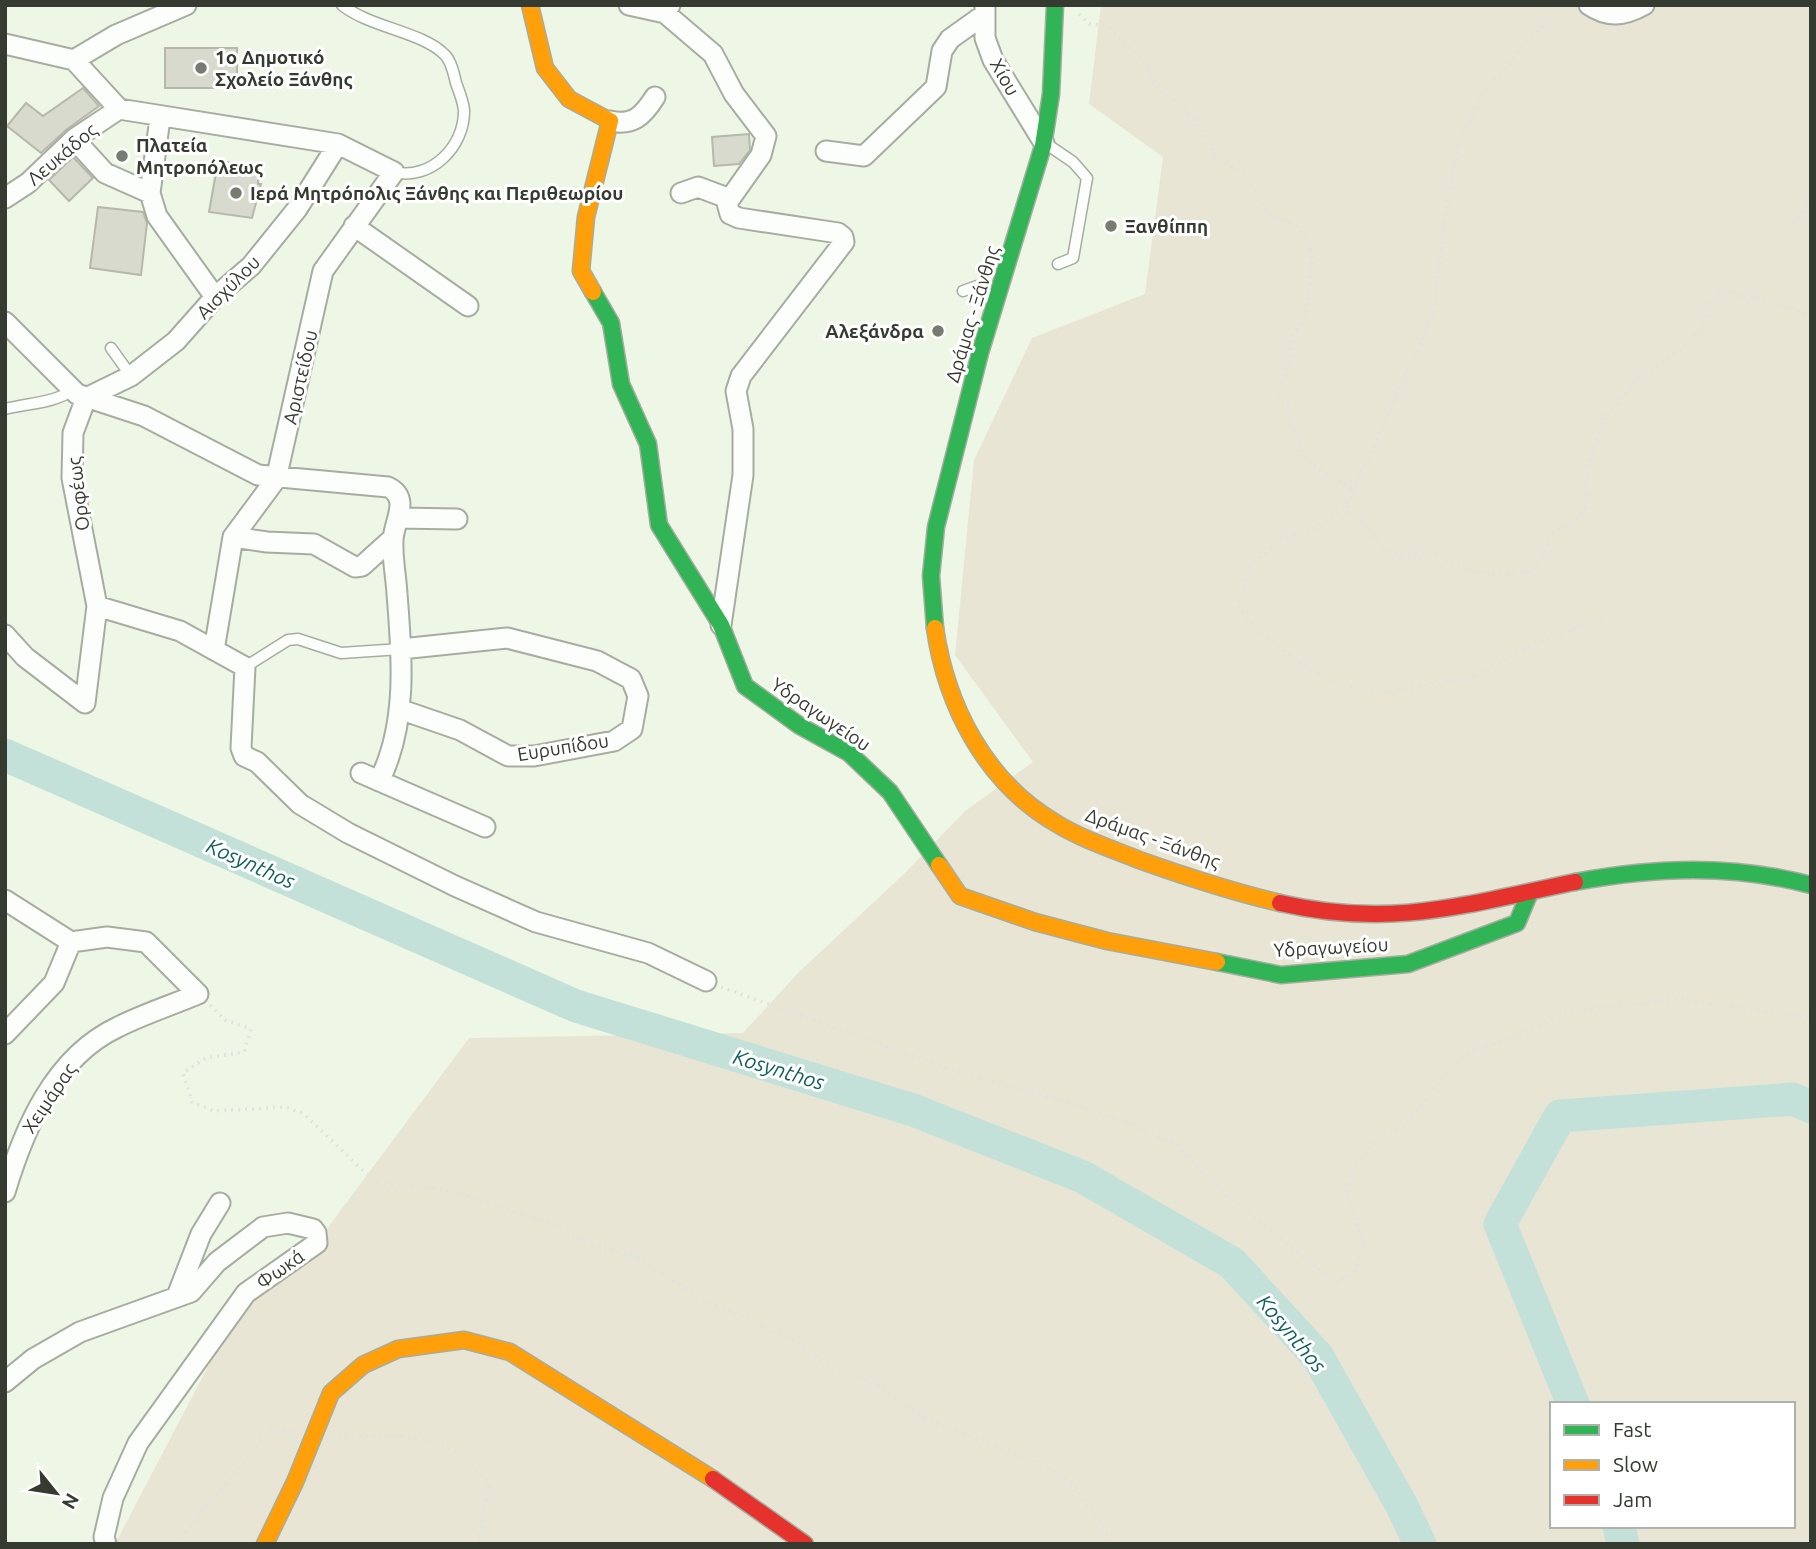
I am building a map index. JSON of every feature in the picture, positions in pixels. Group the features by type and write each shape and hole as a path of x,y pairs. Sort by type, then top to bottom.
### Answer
{"street":[{"path":"74,60 116,35 186,5"},
{"path":"530,5 545,68 569,99 610,121 623,124 646,112 655,97"},
{"path":"629,5 668,9 713,54 734,94 766,136 761,155 727,203 730,214 739,218 838,233 844,242 741,376 736,390 743,429 743,475 721,625"},
{"path":"1589,5 1606,15 1620,15 1644,5"},
{"path":"826,151 864,156 936,87 942,51 950,39 985,10"},
{"name":"Χίου","path":"985,10 985,38 993,60 1044,143"},
{"name":"Δράμας - Ξάνθης","path":"1055,10 1054,60 1044,143 980,353 934,534 932,609 944,679 962,723 989,767 1032,808 1083,838 1151,864 1277,903 1337,913 1389,917 1439,911 1670,867 1763,870 1811,885"},
{"path":"5,44 74,60 119,109 160,118 338,144 394,172"},
{"name":"Λευκάδος","path":"5,198 28,183 74,139 119,109"},
{"path":"160,118 150,193 157,216 215,297"},
{"name":"Υδραγωγείου","path":"610,121 586,216 581,271 611,323 621,384 648,444 659,525 721,625 745,686 800,726 849,753 890,792 960,896 1035,922 1107,942 1281,975 1408,964 1517,923 1530,892"},
{"path":"74,139 105,173 150,193"},
{"name":"Αισχύλου","path":"80,394 131,376 176,341 215,297 271,244 298,209 338,144"},
{"name":"Αριστείδου","path":"214,650 233,537 276,479 323,271 394,172"},
{"path":"681,193 698,187 730,199"},
{"path":"354,226 468,306"},
{"path":"5,322 80,394 144,416 258,475 276,479 388,487 399,496 399,518 393,538 401,649 399,709 391,748 370,777 485,827"},
{"name":"Ορφέως","path":"5,635 25,657 85,703 97,606 72,478 73,433 80,394"},
{"path":"399,518 457,519"},
{"path":"233,537 314,544 355,566 362,566 393,538"},
{"path":"97,606 180,631 245,667 241,748 244,756 257,762 300,804 348,833 536,922 648,953 706,981"},
{"name":"Ευρυπίδου","path":"399,709 460,730 508,756 534,756 614,741 632,729 638,695 631,679 597,661 507,638 401,649"},
{"path":"5,900 71,942 107,937 146,942 198,994"},
{"path":"5,1034 54,983 71,942"},
{"name":"Χειμάρας","path":"5,1192 22,1137 49,1091 77,1056 116,1028 198,994"},
{"path":"177,1296 201,1234 220,1203"},
{"name":"Φωκά","path":"5,1382 33,1359 80,1332 191,1292 218,1262 262,1227 288,1223 313,1229 316,1233 317,1243 246,1293 138,1443 113,1498 104,1537 106,1544"},
{"path":"265,1544 331,1393 363,1365 398,1349 464,1340 510,1352 623,1420 755,1506 805,1544"}],"lane":[{"path":"342,5 394,31 431,45 446,54 452,68 464,110 456,141 437,166 404,174 394,172"},
{"path":"1044,143 1073,162 1087,178 1073,258 1058,264"},
{"path":"963,291 977,286 985,290 990,300 996,303"},
{"path":"111,348 131,376"},
{"path":"5,409 80,394"},
{"path":"245,667 288,640 298,639 341,653 401,649"}],"path":[{"path":"1561,5 1484,92 1460,140 1450,183 1433,316 1354,492 1347,505 1311,531 1282,537 1249,569 1238,606 1256,629 1285,652 1332,682 1380,695 1422,689 1471,677 1527,647 1602,618"},
{"path":"1055,10 1074,10 1089,24 1106,25 1147,67 1155,86 1187,111 1205,135 1214,156 1244,173 1270,214 1295,225 1305,236 1313,255 1305,320 1292,335 1289,363 1278,397 1288,404 1287,420 1295,429 1307,460 1343,480 1354,492"},
{"path":"1794,224 1811,201"},
{"path":"1347,505 1353,517 1365,522 1368,531 1381,546 1406,555 1426,551 1441,554 1448,565 1466,571 1509,576 1530,572 1545,553 1550,534 1574,522 1587,505 1587,474 1602,420 1640,377 1664,362 1693,338 1705,318 1710,300 1727,290 1740,297 1756,297 1811,316"},
{"path":"706,981 961,1073 1085,1107 1177,1145 1223,1192 1336,1282 1354,1273 1363,1245 1347,1192 1350,1172 1378,1138 1407,1125 1434,1087 1472,1051 1568,1012 1675,999 1811,1017"},
{"path":"198,994 225,1020 251,1030 244,1052 206,1058 183,1073 192,1102 214,1111 286,1107 303,1114 347,1152 376,1183 432,1188 470,1196 553,1225 592,1244 638,1258 704,1300 794,1340 830,1367 878,1386 926,1419 1041,1464 1063,1477 1074,1484 1113,1544"},
{"path":"176,1544 270,1429 314,1435 415,1437 440,1442 455,1450 476,1465 489,1485 478,1544"}],"shaded area":[{"path":"1101,5 1811,5 1811,1544 115,1544 237,1311 300,1265 469,1038 743,1033 799,972 905,873 965,811 1033,762 955,655 974,460 1032,338 1145,294 1163,157 1089,104"}],"building":[{"name":"1ο Δημοτικό Σχολείο Ξάνθης","path":"165,48 237,48 237,88 165,88"},
{"path":"83,88 99,106 66,130 41,153 7,126 26,103 43,116"},
{"path":"749,134 750,150 739,164 714,166 712,137"},
{"path":"73,157 93,178 69,201 49,180"},
{"name":"Ιερά Μητρόπολις Ξάνθης και Περιθεωρίου","path":"218,161 260,167 258,184 261,184 252,218 209,212"},
{"path":"98,207 143,212 147,223 141,275 90,268"}],"waterway":[{"name":"Kosynthos","path":"5,755 576,1006 913,1110 1083,1177 1232,1263 1318,1357 1402,1506 1420,1544"},
{"name":"Kosynthos","path":"1572,1402 1500,1224 1560,1116 1793,1099 1811,1107"},
{"name":"Kosynthos","path":"1619,1528 1623,1544"}],"traffic: fast":[{"path":"935,628 931,576 936,527 980,353 1043,146 1051,94 1055,5"},
{"path":"593,292 611,323 621,384 648,444 659,525 721,625 745,686 800,726 849,753 890,792 939,865"},
{"path":"1575,882 1635,873 1693,870 1752,874 1811,885"},
{"path":"1217,962 1281,975 1408,964 1517,923 1530,892"}],"traffic: slow":[{"path":"530,5 545,68 569,99 610,121 586,217 581,271 593,292"},
{"path":"935,628 940,657 959,712 989,763 1030,805 1064,828 1108,848 1193,878 1280,903"},
{"path":"939,865 960,896 1035,922 1107,941 1217,962"},
{"path":"265,1544 295,1482 331,1393 363,1365 398,1349 464,1340 510,1352 713,1479"}],"traffic: jam":[{"path":"1280,903 1358,914 1394,914 1464,905 1575,882"},
{"path":"713,1479 805,1544"}],"place":[{"name":"1ο Δημοτικό Σχολείο Ξάνθης","path":"201,68"},
{"name":"Πλατεία Μητροπόλεως","path":"122,156"},
{"name":"Ιερά Μητρόπολις Ξάνθης και Περιθεωρίου","path":"236,193"},
{"name":"Ξανθίππη","path":"1111,226"},
{"name":"Αλεξάνδρα","path":"938,331"}]}
